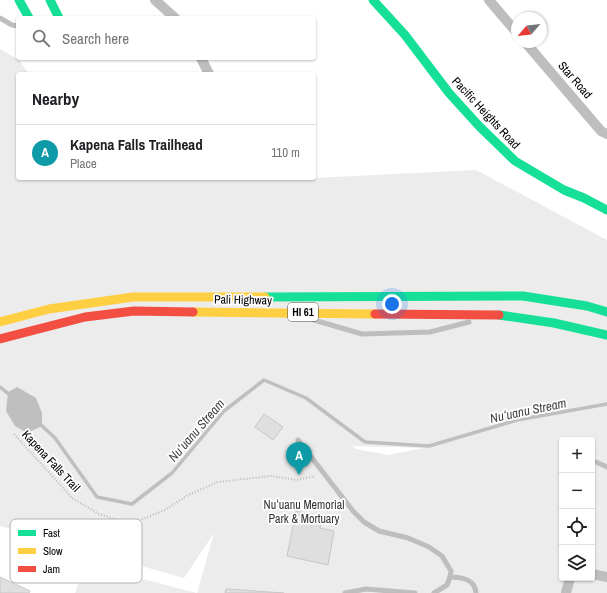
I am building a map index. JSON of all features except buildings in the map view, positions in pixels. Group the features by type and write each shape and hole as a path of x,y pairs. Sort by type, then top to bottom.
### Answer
{"main road":[{"path":"19,0 28,16"},
{"path":"50,0 58,16"},
{"name":"Pacific Heights Road","path":"372,0 405,35 449,93 479,126 515,161 564,190 607,210"},
{"name":"Pali Highway","path":"0,322 83,302 133,296 523,296 587,306 607,312"},
{"name":"Pali Highway","path":"0,338 85,318 134,311 500,315 533,319 586,329 607,335"}],"street":[{"path":"155,0 173,16"},
{"path":"489,0 511,26"},
{"name":"Star Road","path":"530,48 601,131 607,134"},
{"path":"202,60 208,72"},
{"path":"595,575 607,577"},
{"path":"566,593 569,581"}],"lane":[{"path":"0,18 16,26"},
{"path":"286,312 362,334 430,332 500,315"},
{"path":"298,440 353,511 364,522 379,531 408,538 429,547 442,556 450,571 450,577 447,585 434,593"},
{"path":"596,462 607,467"},
{"path":"450,577 461,577 469,580 476,593"},
{"path":"345,593 366,589 415,593"}],"path":[{"name":"Kapena Falls Trail","path":"14,434 72,498 99,514 115,519"},
{"name":"Kapena Falls Trail","path":"142,519 166,510 188,495 218,482 271,476 297,480 324,474"}],"green space":[{"name":"Nuʻuanu Memorial Park & Mortuary","path":"0,49 16,58 16,60 19,60 28,72 16,72 16,180 316,180 316,178 476,170 607,240 607,593 197,593 214,533 184,578 142,566 142,519 10,519 10,529 0,526","holes":["352,446 424,448 388,455 356,449"]},
{"path":"142,579 197,593 75,593 78,583 142,583"}],"shaded area":[{"path":"17,387 36,398 42,413 42,426 27,433 15,426 6,411 8,392"}],"waterway":[{"name":"Nuʻuanu Stream","path":"39,423 55,438 97,497 132,504 172,473 224,411 264,380 306,398 365,442 429,446 517,420 607,404"},
{"name":"Nuʻuanu Stream","path":"0,387 10,395"}],"traffic: fast":[{"path":"19,0 28,16"},
{"path":"50,0 58,16"},
{"path":"373,0 405,35 449,93 479,126 515,161 564,190 607,210"},
{"path":"265,297 523,296 587,306 607,312"},
{"path":"499,315 554,323 607,335"}],"traffic: slow":[{"path":"0,322 49,309 133,297 265,297"},
{"path":"193,312 375,314"}],"traffic: jam":[{"path":"0,339 85,317 134,311 193,312"},
{"path":"375,314 499,315"}],"place":[{"name":"Kapena Falls Trailhead","path":"299,475"}]}
